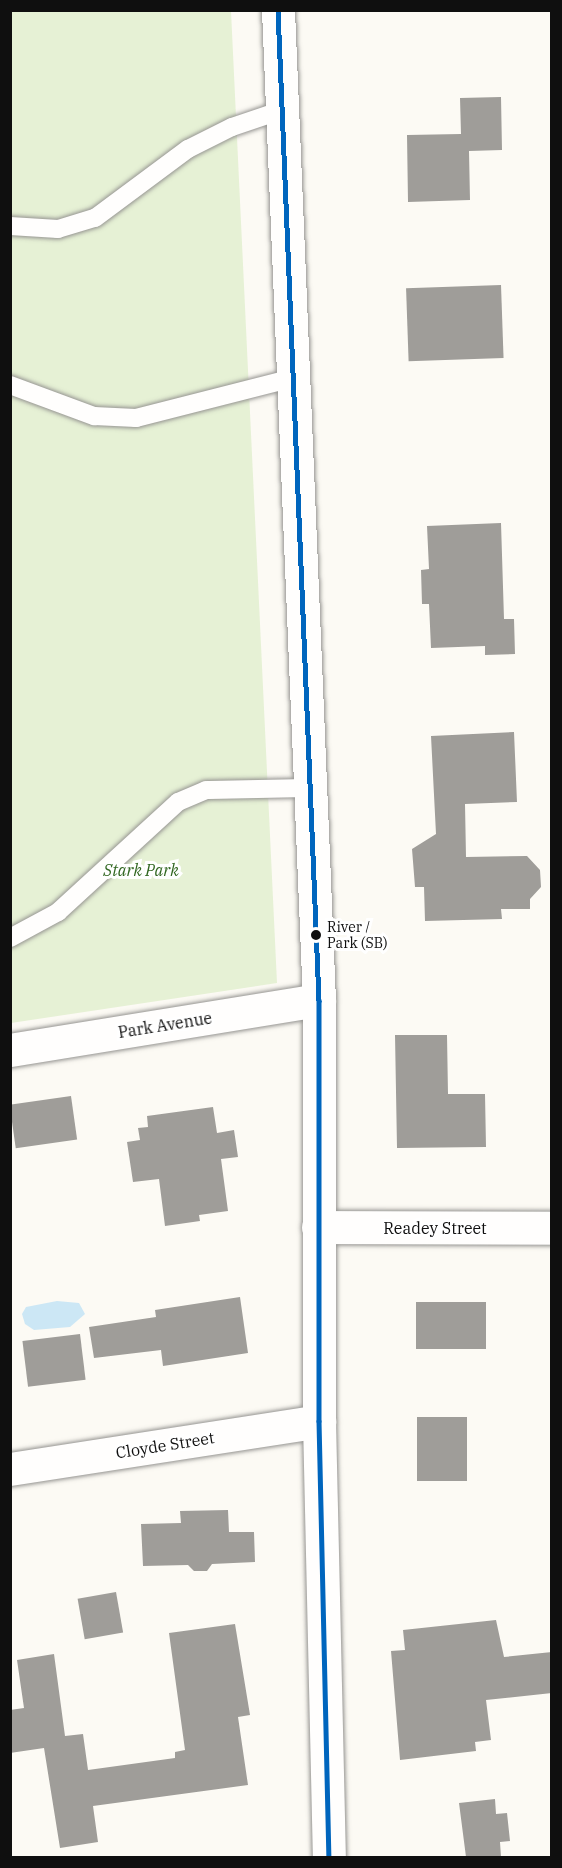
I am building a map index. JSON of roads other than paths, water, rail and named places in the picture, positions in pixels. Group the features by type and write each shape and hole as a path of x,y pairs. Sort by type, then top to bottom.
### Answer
{"street":[{"path":"278,10 319,1000 319,1422 329,1857"},
{"name":"Park Avenue","path":"10,1050 319,1000"},
{"name":"Readey Street","path":"318,1227 552,1228"},
{"name":"Cloyde Street","path":"10,1468 319,1422"}],"lane":[{"path":"10,226 58,229 95,218 188,149 232,126 282,110"},
{"path":"10,386 94,416 136,418 293,378"},
{"path":"10,938 58,912 178,802 206,790 310,788"}],"water":[{"path":"57,1301 79,1303 85,1314 70,1327 34,1330 25,1324 22,1314 26,1307"}],"place":[{"name":"River / Park (SB)","path":"316,935"}],"park label":[{"name":"Stark Park","path":"141,870"}]}
